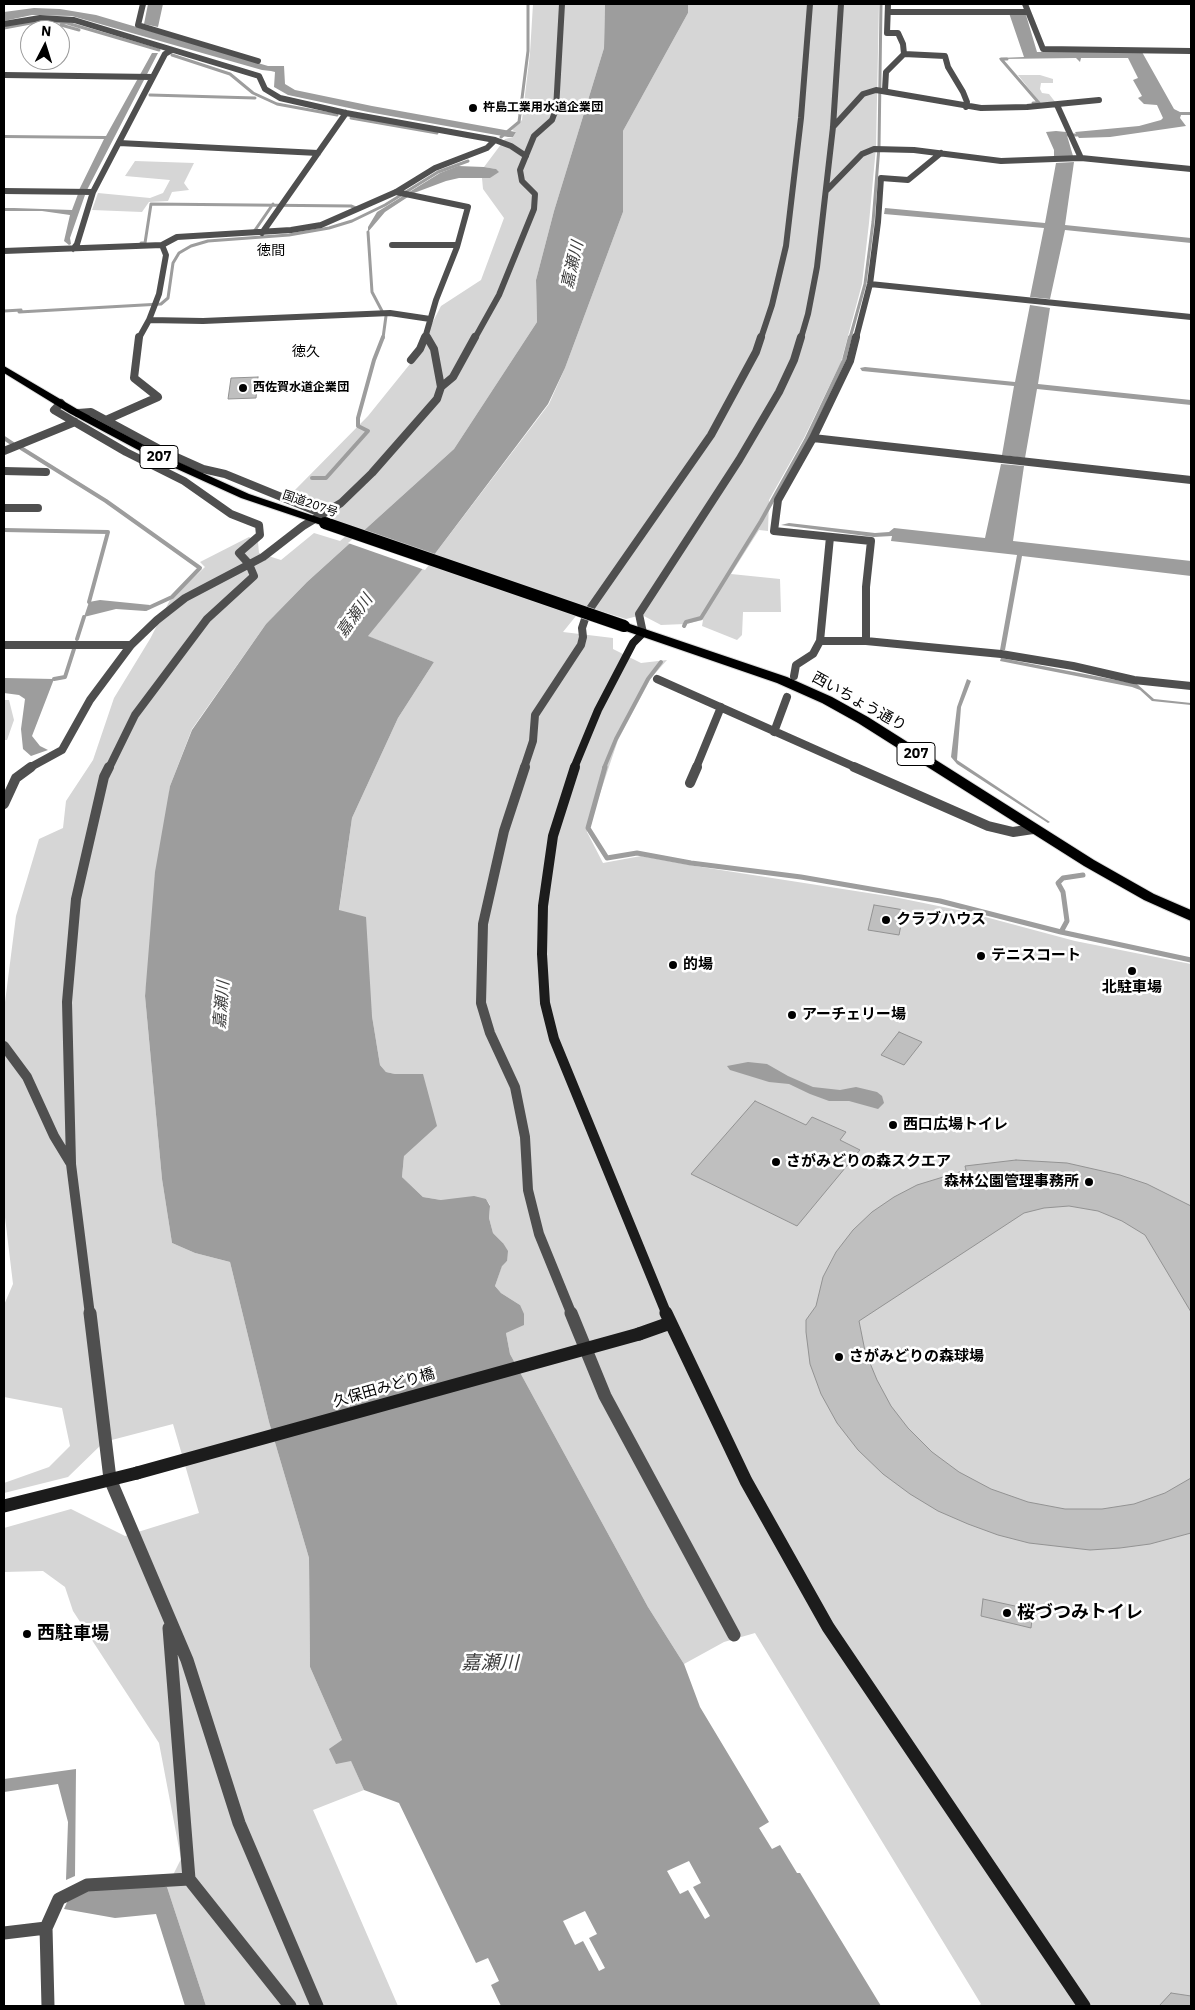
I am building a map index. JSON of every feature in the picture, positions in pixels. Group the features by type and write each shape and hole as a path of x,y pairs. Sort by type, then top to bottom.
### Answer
{"highway":[{"name":"国道207号","path":"4,369 61,403 76,418 245,496 321,519 624,626"},
{"name":"西いちょう通り","path":"624,626 782,680 826,700 863,720 1089,864 1149,897 1191,916"}],"street":[{"path":"143,4 138,25 258,61"},
{"path":"441,387 453,377 499,295 534,209 535,194 522,181 520,170 534,136 552,120 556,108 562,4"},
{"path":"734,1635 605,1396 539,1234 528,1190 525,1137 515,1087 490,1033 481,1003 483,924 504,831 533,741 535,714 580,645 583,637 582,628 587,612 616,574 710,435 733,396 759,342 772,305 786,246 801,118 810,4"},
{"path":"841,4 826,190 817,267 808,314 794,360 779,392 739,460 639,614 644,633 634,643 598,710 572,773 552,836 543,906 542,954 545,1003 554,1040 670,1323 746,1481 828,1627 1084,2006"},
{"path":"888,4 887,33 898,33 903,44 904,54"},
{"path":"1025,4 1043,49 1142,49 1191,52"},
{"path":"888,12 1028,12"},
{"path":"5,22 40,18 74,20 172,50 243,69 259,76 265,89 280,98 346,113 495,140 511,146 526,156"},
{"path":"75,246 90,192 119,143 151,77 166,54 172,50"},
{"path":"885,90 886,72 904,54 945,56 948,67 963,92 967,102 966,107"},
{"path":"243,69 267,57"},
{"path":"4,76 151,77"},
{"path":"832,127 863,94 876,90 885,90 966,107 997,108 1057,105 1099,100"},
{"path":"1057,105 1081,158"},
{"path":"259,233 282,205 346,113"},
{"path":"4,251 75,246 162,245 177,237 259,233 321,225 399,192 435,168 488,148 495,140"},
{"path":"119,143 318,153"},
{"path":"826,190 862,154 874,149 941,153 1001,161 1081,158 1191,169"},
{"path":"866,641 866,587 871,541 774,530 778,500 813,438 850,362 870,284 878,222 881,178 908,180 941,153"},
{"path":"4,191 90,192"},
{"path":"399,192 468,207 426,335 420,349 411,360"},
{"path":"392,244 457,245"},
{"path":"106,420 158,397 134,378 139,336 149,320 155,303 166,255 162,245"},
{"path":"870,284 1191,317"},
{"path":"149,320 203,321 390,313 430,319"},
{"path":"4,804 16,778 32,766 62,750 90,700 131,645 157,620 185,598 263,557 321,519 341,503 372,473 437,399 441,387 434,349 426,335"},
{"path":"4,451 91,412 165,452 203,469 225,474 321,519"},
{"path":"76,418 126,452 184,481 231,514 258,524 260,535 239,552 249,564 254,576 207,619 135,715 104,777 76,899 68,992 71,1164 110,1479 168,1620 187,1660 239,1823 317,2006"},
{"path":"813,438 1191,480"},
{"path":"4,471 46,472"},
{"path":"4,508 38,508"},
{"path":"794,676 796,665 813,654 820,641 830,537"},
{"path":"820,641 866,641 1001,654 1073,666 1134,680 1191,686"},
{"path":"4,644 131,645"},
{"path":"657,679 988,826 1012,832 1033,829"},
{"path":"774,732 787,697"},
{"path":"690,783 721,707"},
{"path":"4,1046 27,1078 54,1136 71,1164"},
{"name":"久保田みどり橋","path":"4,1506 137,1473 639,1334 670,1323"},
{"path":"168,1620 188,1879 290,2006"},
{"path":"48,2006 46,1928 59,1899 86,1885 188,1879"},
{"path":"4,1933 46,1928"}],"shaded area":[{"path":"533,4 605,4 604,48 554,211 536,280 537,322 454,449 307,582 266,624 192,729 170,786 145,996 162,1179 172,1243 195,1253 230,1262 269,1422 309,1558 310,1667 364,1790 313,1810 398,2006 206,2006 167,1887 181,1859 159,1743 73,1611 65,1587 43,1571 4,1572 4,1528 71,1509 125,1536 199,1513 173,1424 104,1442 68,1477 4,1493 4,1483 49,1467 70,1446 62,1408 4,1397 4,1305 13,1284 4,1209 4,1010 16,916 39,839 63,828 66,801 93,760 114,698 150,639 170,600 205,567 200,562 249,537 258,542 259,553 281,560 314,533 340,541 355,528 328,518 332,509 308,504 294,491 368,416 414,359 441,306 481,280 504,218 483,189 482,178 490,178 496,169 484,167 505,139 513,137 516,132 512,130 522,120 530,53"},
{"path":"688,4 879,4 876,147 862,284 841,362 804,438 769,500 768,531 759,530 731,574 780,579 781,612 743,612 742,635 737,640 702,626 703,620 685,624 661,625 642,615 626,619 584,606 563,632 613,638 613,649 641,663 667,660 651,678 618,740 587,832 603,863 641,856 894,897 963,911 1075,941 1191,964 1191,2006 978,2006 981,2004 755,1633 724,1642 684,1664 648,1607 510,1354 506,1333 520,1305 501,1293 495,1286 502,1265 507,1261 503,1243 493,1233 489,1218 490,1205 486,1199 441,1200 423,1197 402,1177 404,1156 423,1074 395,1074 386,1072 380,1065 372,1016 339,911 352,818 398,718 434,662 367,636 434,555 549,404 565,368 623,212 623,131 688,13"},
{"path":"1018,75 1040,75 1053,79 1053,83 1041,83 1040,89 1042,93 1049,94 1056,103 1041,104"},
{"path":"135,161 194,163 184,183 189,190 172,192 168,201 149,202 142,212 92,210 98,193 150,198 163,193 170,180 125,176"},
{"path":"4,700 9,700 14,720 7,740 4,740"}],"water":[{"path":"148,4 163,4 158,27 144,24"},
{"name":"嘉瀬川","path":"605,4 688,4 688,13 623,131 623,212 565,368 548,404 434,555 368,636 434,662 398,718 352,818 339,910 366,917 372,1016 380,1065 386,1072 395,1074 423,1074 437,1126 404,1156 402,1177 423,1197 441,1200 474,1196 486,1199 490,1206 489,1218 493,1233 508,1251 507,1261 502,1266 495,1286 501,1293 520,1305 524,1314 524,1325 506,1333 510,1354 648,1607 684,1664 700,1707 769,1822 759,1828 772,1849 780,1845 797,1873 800,1873 881,2006 501,2006 491,1985 499,1981 488,1958 476,1963 399,1803 364,1790 351,1761 336,1764 329,1749 342,1740 310,1667 309,1558 269,1422 230,1262 195,1253 172,1243 162,1179 145,996 155,872 170,786 192,730 266,624 307,582 454,449 537,322 536,280 554,211 604,48","holes":["689,1861 701,1883 693,1887 710,1916 705,1919 688,1890 680,1894 667,1871","585,1911 597,1934 589,1938 605,1968 599,1971 583,1941 575,1945 563,1921"]},
{"path":"34,8 60,9 96,15 268,66 284,66 285,84 295,90 516,132 513,137 508,137 368,112 288,95 274,87 275,72 262,70 72,16 32,15 4,21 4,12"},
{"path":"1009,13 1026,15 1037,52 1142,52 1174,109 1180,112 1191,112 1191,115 1181,115 1180,118 1186,126 1110,137 1079,138 1075,132 1139,126 1163,118 1157,105 1144,104 1138,98 1142,96 1133,80 1138,78 1128,58 1081,58 1080,62 1076,58 1000,59 1024,57"},
{"path":"152,53 158,53 87,190 79,190 104,139 4,138 4,135 106,136"},
{"path":"1046,132 1066,132 1073,156 1054,157 1054,150"},
{"path":"1074,162 1065,225 1191,238 1191,243 1065,230 1050,299 1030,297 1044,228 884,214 885,208 1045,223 1056,163"},
{"path":"458,166 484,167 496,169 499,172 490,178 459,178 446,181 414,193 385,212 368,232 368,227 377,212 440,173"},
{"path":"78,194 85,195 70,238 71,244 69,245 64,241 70,215 42,211 4,211 4,208 72,210"},
{"path":"1030,305 1050,308 1038,384 1191,400 1191,405 1037,389 1025,458 1002,455 1014,386 862,371 860,368 1015,382"},
{"path":"1001,464 1024,466 1013,541 1191,561 1191,576 1022,556 1005,650 1000,650 1017,555 891,541 892,536 874,537 781,525 789,523 875,533 889,532 894,528 985,538"},
{"path":"100,600 150,605 145,611 116,609 84,617 89,602"},
{"path":"1001,658 1137,684 1154,699 1191,703 1191,705 1152,701 1140,690 1132,687 1000,661"},
{"path":"4,678 54,679 32,736 40,746 48,750 31,756 23,749 21,729 25,699 19,695 4,693"},
{"path":"967,679 971,681 961,707 957,760 1050,822 1048,823 957,764 951,757 957,707"},
{"path":"748,1062 767,1064 813,1087 840,1090 856,1087 877,1092 882,1096 884,1103 878,1109 849,1101 829,1101 789,1084 769,1082 730,1070 727,1066"},
{"path":"76,1769 75,1876 66,1880 68,1822 58,1784 4,1792 4,1779"},
{"path":"94,1886 167,1887 206,2006 185,2006 156,1914 115,1918 64,1909 68,1900"}],"pier":[{"path":"362,531 436,556 425,570 348,543"}],"building":[{"name":"西佐賀水道企業団","path":"258,377 256,398 228,399 231,378"},
{"name":"クラブハウス","path":"874,905 904,910 899,935 868,930"},
{"path":"899,1032 922,1042 904,1065 881,1055"},
{"name":"さがみどりの森スクエア","path":"755,1101 806,1125 812,1117 846,1132 840,1140 860,1150 797,1226 691,1174"},
{"name":"さがみどりの森球場","path":"1016,1160 1067,1163 1120,1175 1147,1184 1191,1206 1191,1312 1145,1235 1122,1221 1098,1211 1069,1206 1044,1208 1024,1213 859,1321 865,1351 877,1380 891,1406 908,1428 932,1452 959,1472 991,1489 1028,1502 1065,1509 1102,1509 1134,1504 1165,1493 1191,1478 1191,1533 1150,1544 1090,1550 1029,1543 998,1535 968,1524 938,1511 910,1494 883,1474 858,1450 837,1423 821,1394 810,1364 806,1320 816,1306 823,1277 836,1252 853,1230 872,1212 894,1197 917,1185 966,1170 965,1166"},
{"name":"桜づつみトイレ","path":"983,1599 1033,1610 1031,1628 981,1616"},
{"path":"1171,1993 1191,1996 1191,2006 1159,2006"}],"waterway":[{"path":"501,137 519,122 528,51 528,4"},
{"path":"850,338 865,284 873,222 879,147 881,4"},
{"path":"4,28 36,22 52,21 67,23 159,50"},
{"path":"70,28 79,30"},
{"path":"172,55 230,74 253,93 277,104 337,115"},
{"path":"1007,59 1001,59 1039,103 1033,103"},
{"path":"150,95 255,98"},
{"path":"351,118 437,133"},
{"path":"1067,135 1077,135"},
{"path":"19,312 161,304 168,298 173,263 179,253 191,246 208,241 289,235 329,228 352,221 385,205 438,172 468,161"},
{"path":"141,243 145,243 151,204 272,205"},
{"path":"253,233 272,205"},
{"path":"272,205 351,206 358,209"},
{"path":"368,232 372,292 382,311"},
{"path":"4,311 21,310"},
{"path":"383,338 386,316"},
{"path":"312,478 326,478 368,431 358,426 358,418 374,360 383,337"},
{"path":"684,626 686,622 701,618 761,521 806,440 844,360 850,337"},
{"path":"4,438 13,444"},
{"path":"21,448 106,501 200,568 172,597 146,609"},
{"path":"4,530 108,532 89,602"},
{"path":"77,639 84,617"},
{"path":"54,679 65,677 74,649"},
{"path":"604,768 616,739 648,679 661,662"},
{"path":"605,767 588,828 607,858 637,853 691,863 801,877 940,901 1061,932"},
{"path":"1061,932 1067,921 1063,892 1058,883 1063,878 1083,875"},
{"path":"1061,932 1191,960"}],"place":[{"name":"杵島工業用水道企業団","path":"473,108"},
{"name":"西佐賀水道企業団","path":"243,388"},
{"name":"クラブハウス","path":"886,920"},
{"name":"テニスコート","path":"981,956"},
{"name":"的場","path":"673,965"},
{"name":"北駐車場","path":"1132,971"},
{"name":"アーチェリー場","path":"792,1015"},
{"name":"西口広場トイレ","path":"893,1125"},
{"name":"さがみどりの森スクエア","path":"776,1162"},
{"name":"森林公園管理事務所","path":"1089,1182"},
{"name":"さがみどりの森球場","path":"839,1357"},
{"name":"桜づつみトイレ","path":"1007,1613"},
{"name":"西駐車場","path":"27,1634"}],"district":[{"name":"徳間","path":"271,251"},
{"name":"徳久","path":"306,352"}]}
